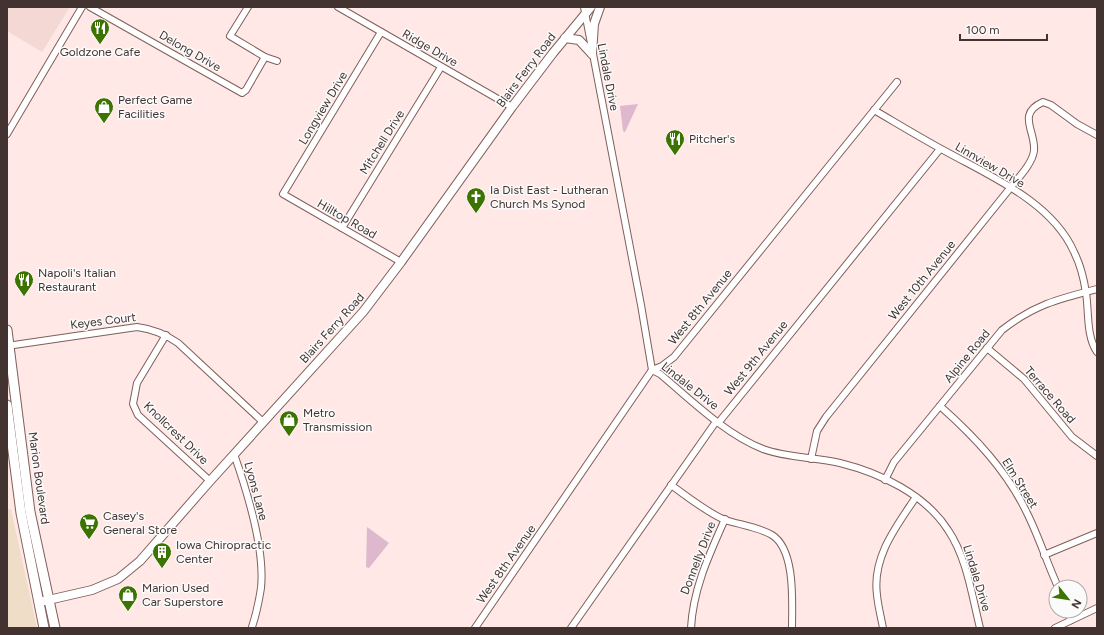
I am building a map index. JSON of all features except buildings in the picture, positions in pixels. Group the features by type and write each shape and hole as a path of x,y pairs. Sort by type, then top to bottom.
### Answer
{"main road":[{"name":"Blairs Ferry Road","path":"38,602 92,590 118,579 140,562 234,454 363,312 401,262 512,107 584,11 591,7"},
{"path":"592,54 594,24 600,7"},
{"path":"565,38 580,40 592,54"},
{"name":"Marion Boulevard","path":"7,330 30,512 55,628"},
{"name":"Marion Boulevard","path":"7,405 21,513 44,628"}],"street":[{"path":"8,131 82,7"},
{"name":"Delong Drive","path":"90,7 242,93 246,90 265,57"},
{"path":"248,7 230,36 265,57 277,60"},
{"name":"Ridge Drive","path":"338,7 441,68 512,107"},
{"name":"Lindale Drive","path":"584,11 641,305 652,370 660,374 731,432 763,449 784,455 839,463 865,470 916,497 935,514 949,531 965,570 980,628"},
{"name":"Longview Drive","path":"283,194 382,32"},
{"name":"Mitchell Drive","path":"342,228 441,68"},
{"name":"West 8th Avenue","path":"475,628 652,370 662,366 674,358 897,82"},
{"name":"West 10th Avenue","path":"811,459 817,431 826,417 1011,187 1029,162 1034,152 1028,120 1031,111 1043,102 1051,105 1077,124 1097,135"},
{"name":"Linnview Drive","path":"874,110 1011,187 1048,215 1066,236 1075,253 1086,292 1090,333 1097,352"},
{"name":"West 9th Avenue","path":"572,628 715,423 719,422 940,148"},
{"name":"Hilltop Road","path":"283,194 401,262"},
{"name":"Alpine Road","path":"885,480 894,462 1002,330 1018,317 1056,299 1097,289"},
{"name":"Keyes Court","path":"8,346 137,326 153,329 178,343 263,422"},
{"name":"Knollcrest Drive","path":"166,335 137,383 133,404 138,415 210,481"},
{"name":"Terrace Road","path":"987,348 1024,379 1072,437 1097,456"},
{"name":"Elm Street","path":"940,406 970,432 993,460 1027,513 1054,579"},
{"name":"Lyons Lane","path":"234,454 244,482 261,560 261,588 252,627"},
{"path":"671,485 705,509 725,520 756,528 773,536 782,547 791,572 793,584 792,628"},
{"path":"884,628 877,595 878,566 890,536 916,497"},
{"name":"Donnelly Drive","path":"691,628 692,607 698,585 725,520"},
{"path":"1044,555 1097,533"},
{"path":"1055,628 1097,608"}],"shaded area":[{"path":"7,7 70,7 42,52 7,31"},
{"path":"638,104 625,132 623,131 620,106"},
{"path":"7,509 11,509 37,628 7,628"},
{"path":"367,527 389,543 369,568 366,567"}],"place":[{"name":"Goldzone Cafe","path":"100,45"},
{"name":"Perfect Game Facilities","path":"104,124"},
{"name":"Pitcher's","path":"675,156"},
{"name":"Ia Dist East - Lutheran Church Ms Synod","path":"476,214"},
{"name":"Napoli's Italian Restaurant","path":"24,297"},
{"name":"Metro Transmission","path":"289,437"},
{"name":"Casey's General Store","path":"89,540"},
{"name":"Iowa Chiropractic Center","path":"162,569"},
{"name":"Marion Used Car Superstore","path":"128,612"}]}
